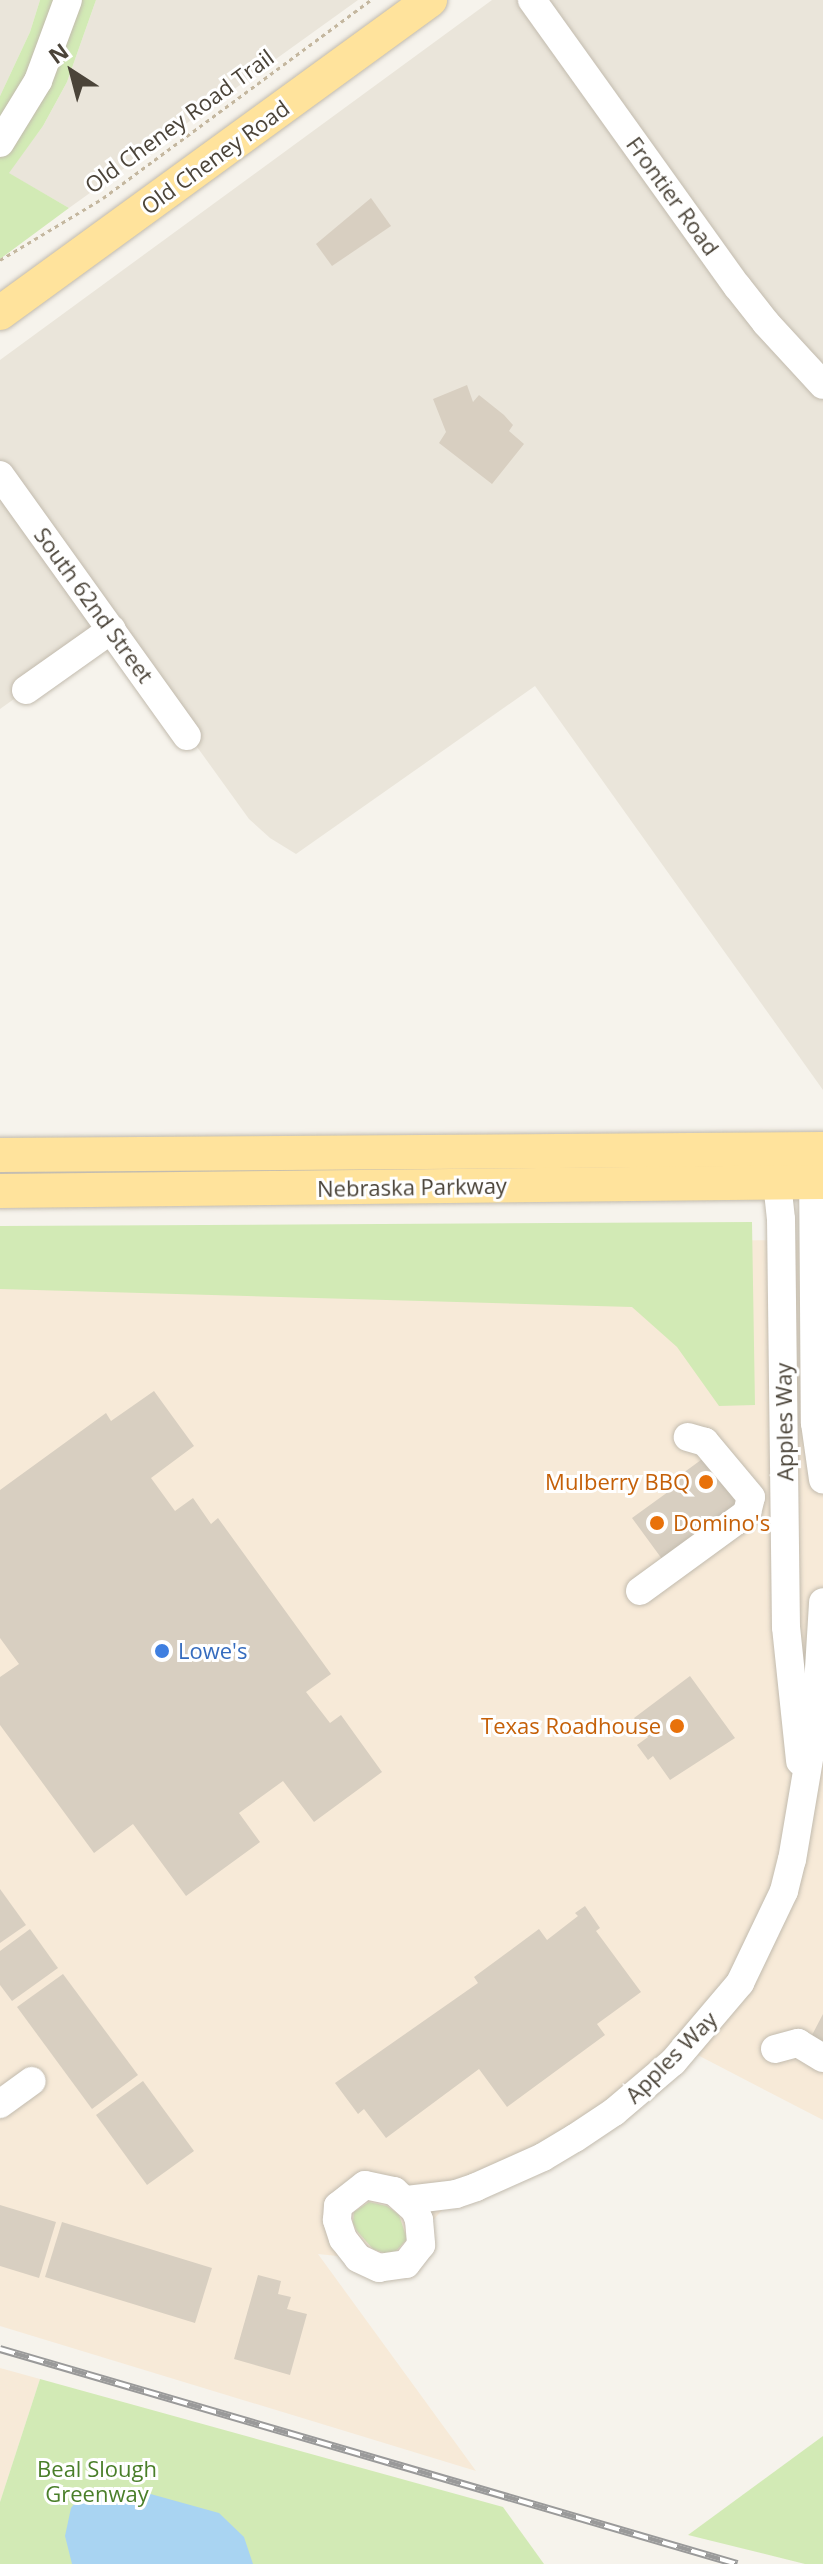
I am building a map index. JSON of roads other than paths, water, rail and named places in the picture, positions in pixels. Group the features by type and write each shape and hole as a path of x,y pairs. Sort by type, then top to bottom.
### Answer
{"main road":[{"name":"Old Cheney Road","path":"0,313 430,0"},
{"name":"Nebraska Parkway","path":"0,1155 818,1166"},
{"name":"Nebraska Parkway","path":"0,1191 775,1166"}],"street":[{"path":"0,143 38,81 68,0"},
{"name":"Frontier Road","path":"532,0 737,286 823,385"},
{"name":"South 62nd Street","path":"0,475 187,736"},
{"path":"26,690 112,629"},
{"name":"Apples Way","path":"775,1166 781,1235 786,1627 804,1790"},
{"name":"Apples Way","path":"818,1166 815,1423 823,1479"},
{"path":"640,1591 747,1513 751,1497 705,1442 688,1437"},
{"path":"786,1627 822,1617"},
{"name":"Apples Way","path":"407,2200 456,2194 543,2157 614,2112 673,2062 709,2024 740,1983 784,1891 816,1718 822,1617"},
{"path":"775,2049 798,2043 823,2058"},
{"path":"0,2104 32,2081"},
{"path":"365,2185 379,2185 407,2200 419,2220 422,2233 414,2256 406,2264 388,2269 358,2258 343,2239 337,2220 338,2206 352,2192 365,2185"},
{"name":"Apples Way","path":"422,2233 456,2194"}],"water":[{"path":"107,2489 147,2493 219,2513 244,2537 253,2564 72,2564 65,2536 71,2508 79,2498"}],"railway":[{"path":"0,2349 737,2564"}],"place":[{"name":"Mulberry BBQ","path":"706,1482"},
{"name":"Domino's","path":"657,1523"},
{"name":"Lowe's","path":"162,1651"},
{"name":"Texas Roadhouse","path":"677,1726"}],"park label":[{"name":"Beal Slough Greenway","path":"97,2480"}]}
